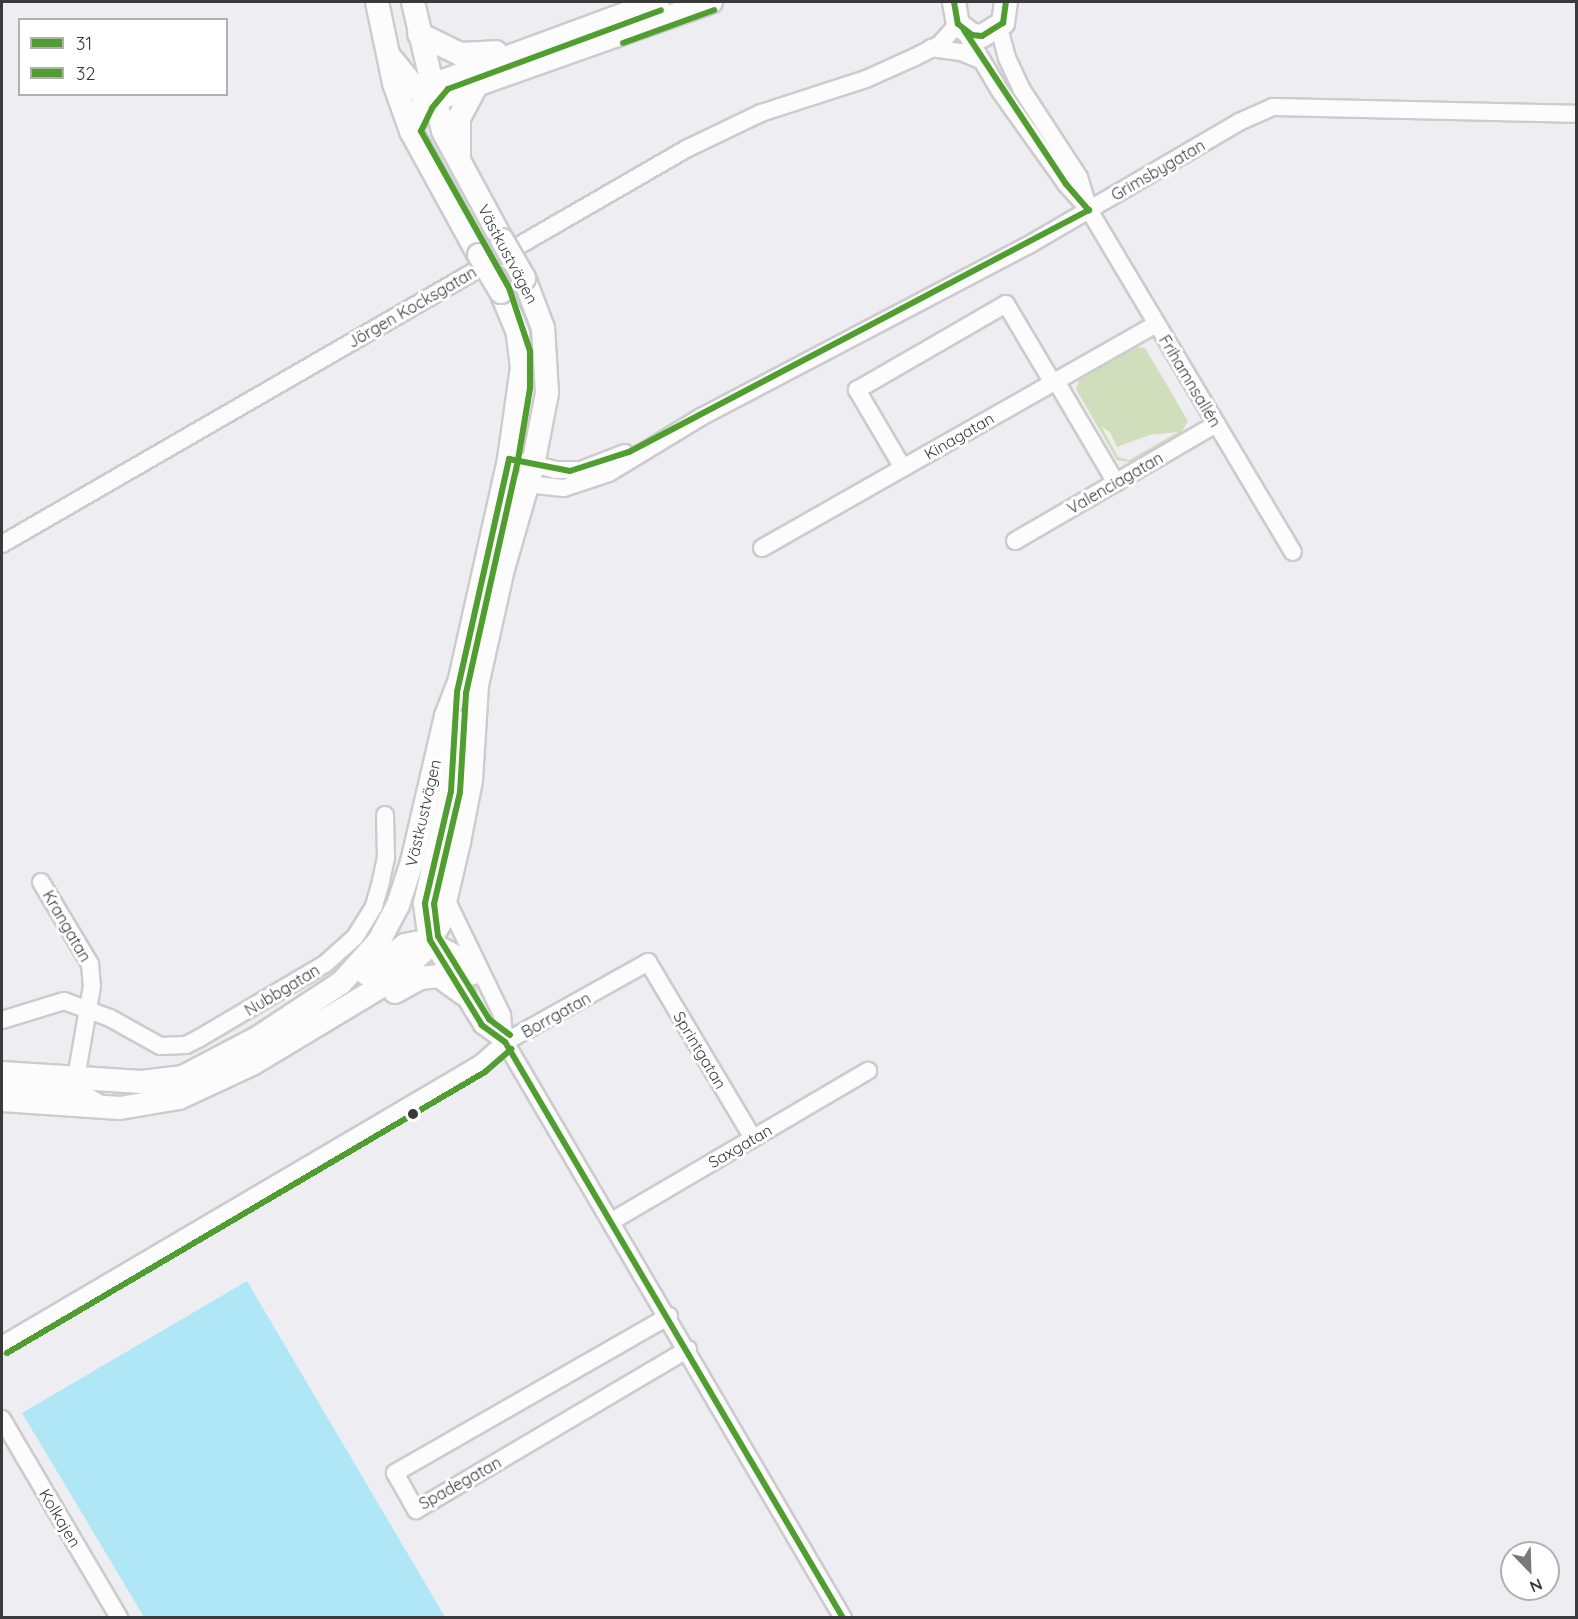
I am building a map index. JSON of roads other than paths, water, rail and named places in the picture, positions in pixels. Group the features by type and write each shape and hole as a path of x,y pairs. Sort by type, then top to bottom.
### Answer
{"main road":[{"name":"Västkustvägen","path":"377,2 389,56 411,131 501,292 518,333 522,368 518,472"},
{"name":"Västkustvägen","path":"2,1100 120,1108 155,1104 214,1084 392,980 417,959 440,922 471,780 465,685 518,472 548,370 538,312 524,278 460,168 443,131 431,93 422,38 413,2"},
{"path":"411,131 431,93 456,75 658,2"},
{"path":"389,56 410,85 431,93 448,95 475,88 711,2"},
{"path":"954,15 981,36 999,28 1006,14 1006,2"},
{"path":"422,38 449,51 472,55 527,48"},
{"path":"460,168 459,118 475,88"},
{"name":"Västkustvägen","path":"286,1020 356,970 390,924 406,884 446,716 465,685"},
{"path":"430,940 425,903 451,791 465,685"},
{"name":"Västkustvägen","path":"2,1073 142,1082 183,1077 357,982 405,945 430,940"},
{"path":"155,1104 199,1099 249,1079 420,978 448,979 464,994"}],"street":[{"name":"Frihamnsallén","path":"954,15 982,61 1066,184 1089,210 1293,552"},
{"name":"Jörgen Kocksgatan","path":"2,543 688,148 761,113 866,79 931,48 954,15"},
{"name":"Frihamnsallén","path":"999,28 1007,58 1022,90 1078,177 1089,210"},
{"path":"931,48 982,61"},
{"name":"Grimsbygatan","path":"518,472 564,488 592,481 681,428 1089,210 1239,122 1273,107 1576,114"},
{"path":"903,468 857,390 1006,304 1116,483"},
{"name":"Kinagatan","path":"762,548 1156,324"},
{"name":"Valenciagatan","path":"1015,542 1216,424"},
{"name":"Nubbgatan","path":"2,1020 64,1001 87,1009 148,1043 160,1046 186,1045 325,964 351,943 374,906 386,858 385,815"},
{"name":"Krangatan","path":"41,882 90,964 92,986 76,1078"},
{"path":"446,899 502,1016 505,1042"},
{"path":"430,940 458,954 502,1016"},
{"path":"430,940 482,1025 505,1042 669,1316 843,1617"},
{"name":"Borrgatan","path":"2,1346 480,1064 505,1042 648,962"},
{"name":"Sprintgatan","path":"648,962 753,1138"},
{"name":"Saxgatan","path":"612,1221 868,1071"},
{"path":"2,1089 68,1089 76,1078 84,1094 102,1105"},
{"name":"Spadegatan","path":"669,1316 395,1473 416,1510 688,1349"},
{"name":"Kolkajen","path":"2,1419 119,1617"}],"water":[{"path":"247,1281 445,1617 144,1617 22,1413"}]}
